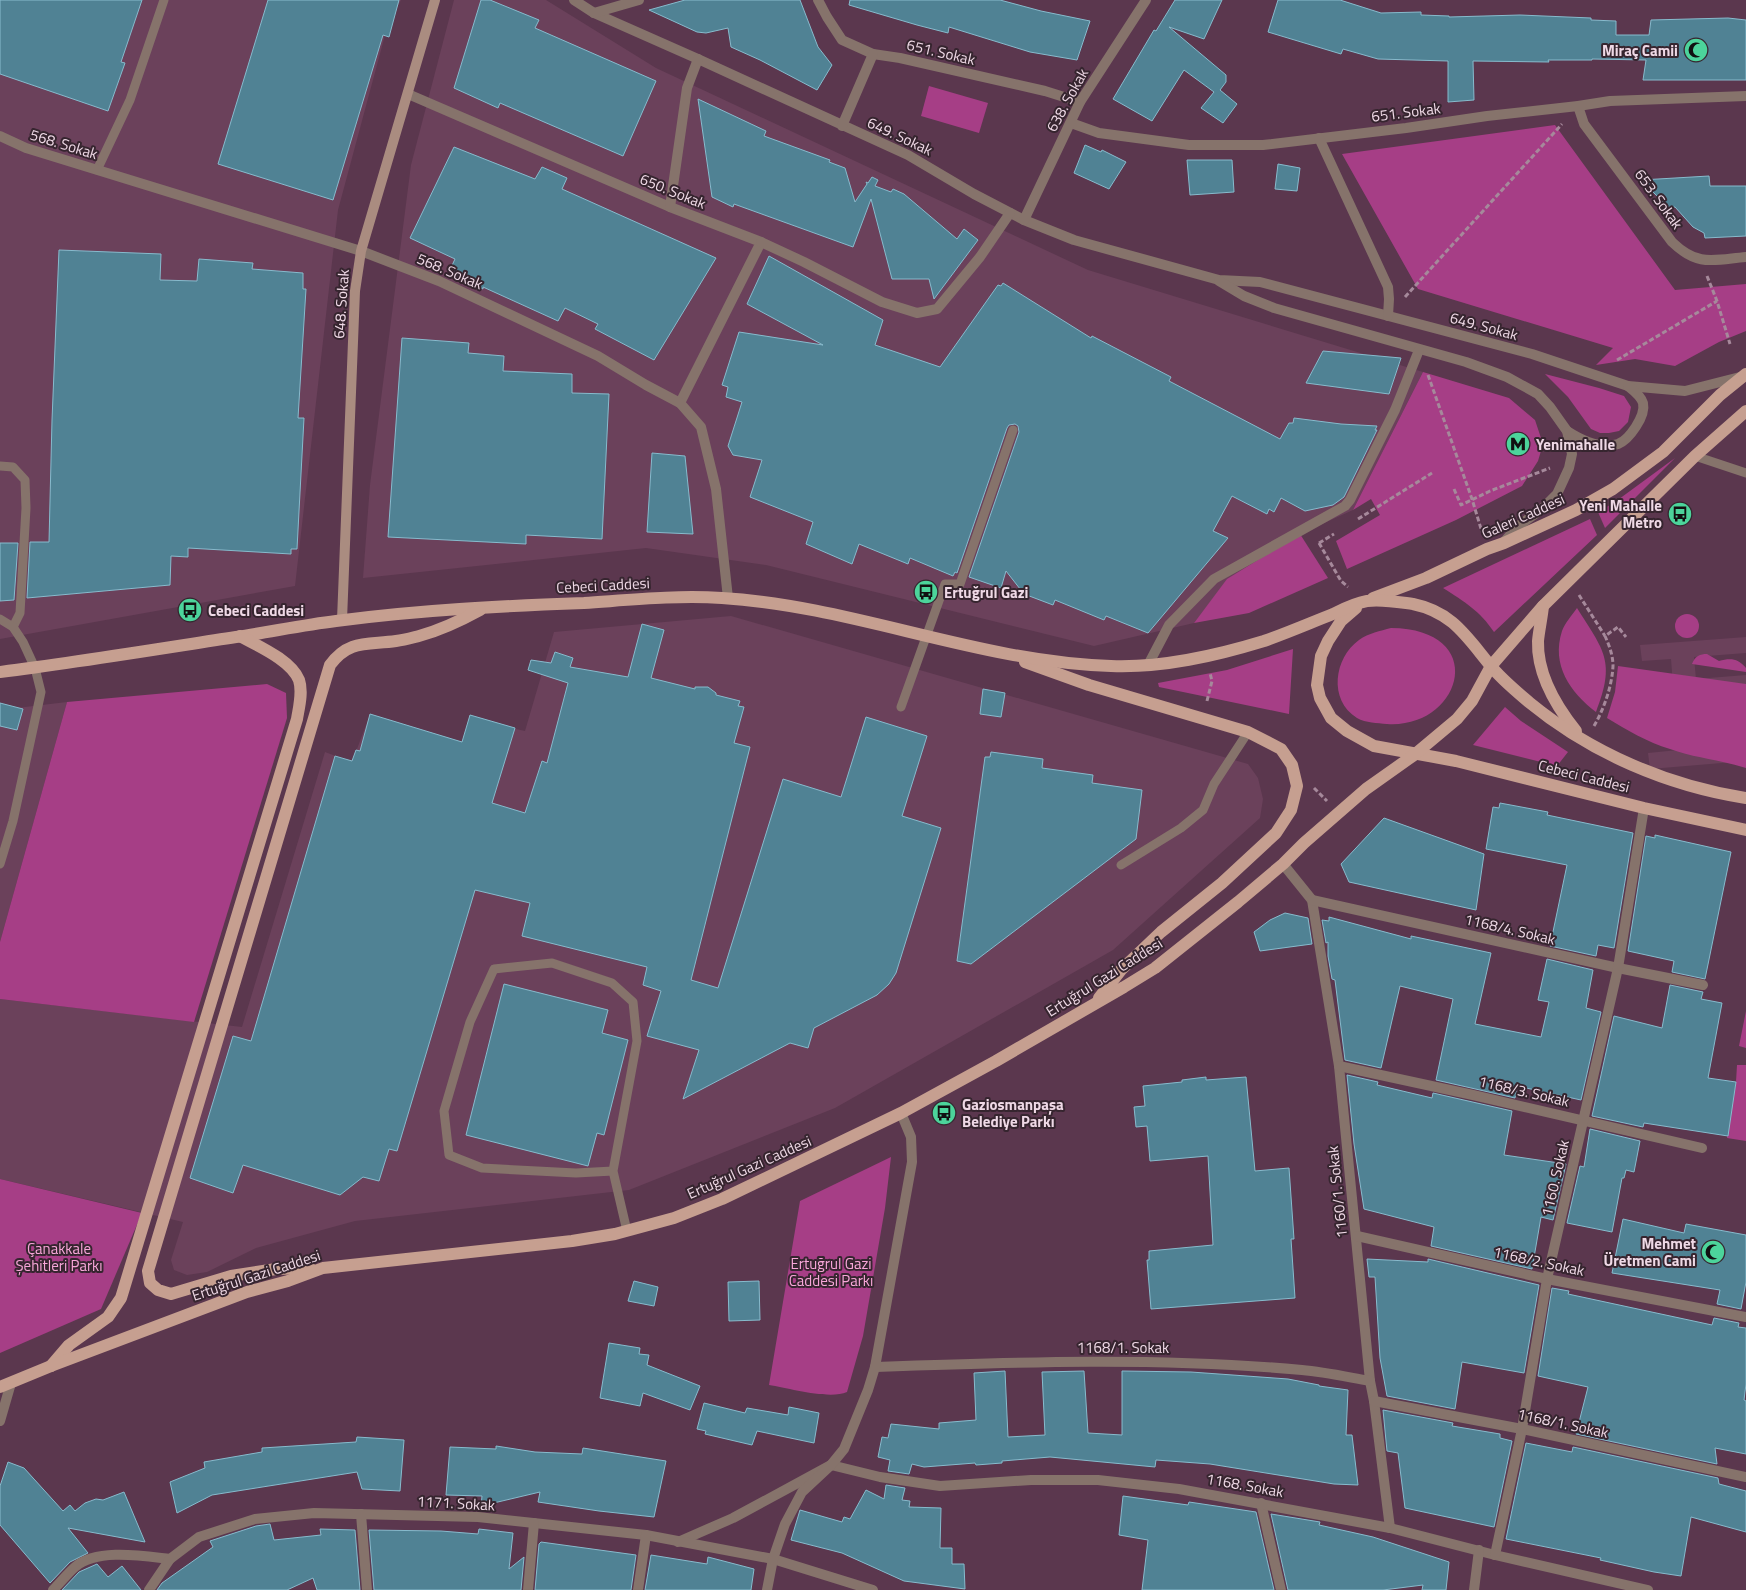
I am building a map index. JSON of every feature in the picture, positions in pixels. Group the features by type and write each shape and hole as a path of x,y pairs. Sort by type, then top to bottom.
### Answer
{"main road":[{"name":"Galeri Caddesi","path":"997,652 1074,663 1112,666 1148,665 1194,660 1269,639 1426,578 1576,510 1613,489 1663,452 1743,375"},
{"path":"1491,666 1468,637 1447,617 1435,611 1409,604 1363,601 1341,621 1328,641 1321,656 1317,685 1320,698 1331,718 1347,730 1374,746 1414,755 1457,719 1472,701 1491,666 1568,580 1695,456 1746,411"},
{"name":"Cebeci Caddesi","path":"0,672 342,620 485,608 706,597 760,602 833,614 997,652"},
{"path":"1543,606 1538,642 1543,671 1551,692 1564,715 1583,741"},
{"path":"323,1268 276,1269 231,1276 171,1294 158,1290 150,1283 148,1271 330,665 338,654 347,648 365,643 395,641 420,635 452,625 485,608"},
{"path":"50,1366 69,1345 108,1317 121,1298 297,719 300,698 298,680 294,673 271,653 240,636"},
{"path":"997,652 1089,685 1248,732 1281,749 1292,765 1298,786 1291,810 1276,833 1222,883 1161,932 1121,970 1096,1002"},
{"name":"Cebeci Caddesi","path":"1491,666 1531,704 1583,741 1662,777 1746,798"},
{"name":"Cebeci Caddesi","path":"1414,755 1456,761 1644,808 1746,830"},
{"name":"Ertuğrul Gazi Caddesi","path":"5,1385 50,1366 247,1292 288,1281 323,1268 572,1241 627,1231 674,1218 722,1199 901,1113 996,1061 1155,968 1284,864 1304,843 1366,789 1414,755"}],"street":[{"name":"648. Sokak","path":"342,620 355,291 361,251 435,0"},
{"name":"649. Sokak","path":"574,0 594,13 908,155 1010,213 1074,240 1218,280 1260,282 1532,354 1628,386 1685,392 1743,375"},
{"path":"594,13 639,0"},
{"name":"651. Sokak","path":"818,0 842,40 873,54 900,58 1045,91 1080,102"},
{"name":"638. Sokak","path":"1024,220 1080,102 1146,0"},
{"path":"842,126 873,54"},
{"path":"670,207 688,88 698,59"},
{"name":"650. Sokak","path":"408,94 670,207 761,242 882,302 917,314 937,309 980,257 1010,213"},
{"name":"651. Sokak","path":"1071,123 1099,133 1188,146 1263,144 1406,128 1487,116 1578,106 1610,100 1746,96"},
{"name":"653. Sokak","path":"1578,106 1584,124 1672,242 1685,254 1703,261"},
{"name":"568. Sokak","path":"0,136 26,148 361,251 439,281 598,356 646,386 680,403 701,427 716,489 728,598"},
{"path":"1319,138 1388,287 1390,299 1388,316"},
{"path":"680,403 761,242"},
{"path":"1703,261 1746,258"},
{"name":"649. Sokak","path":"1218,280 1244,296 1274,308 1466,362 1507,377 1538,394 1566,430 1572,454 1569,468 1557,494 1542,509 1517,526 1504,543"},
{"path":"1148,665 1169,624 1214,579 1346,506 1395,410 1419,350"},
{"path":"1566,430 1591,443 1607,446 1619,444 1632,432 1642,417 1643,404 1628,386"},
{"name":"1160. Sokak","path":"1495,1555 1522,1429 1547,1279 1618,968 1644,808"},
{"name":"1160/1. Sokak","path":"1284,864 1312,900 1339,1066 1370,1381 1390,1528"},
{"name":"1168/4. Sokak","path":"1312,900 1703,986"},
{"name":"1168/3. Sokak","path":"1339,1066 1702,1148"},
{"path":"767,1590 773,1559 785,1524 802,1492 831,1466 844,1449 868,1390 875,1367 912,1162 912,1137 901,1113"},
{"name":"1168/2. Sokak","path":"1357,1236 1547,1279 1746,1316"},
{"name":"1168/1. Sokak","path":"875,1367 1009,1362 1158,1361 1304,1370 1370,1381"},
{"path":"0,1421 5,1385"},
{"name":"1168/1. Sokak","path":"1374,1401 1522,1429 1746,1477"},
{"path":"678,1542 734,1518 831,1466"},
{"name":"1168. Sokak","path":"831,1466 880,1477 940,1486 1031,1480 1098,1480 1180,1489 1390,1528 1495,1555 1648,1590"},
{"path":"1261,1503 1281,1590"},
{"name":"1171. Sokak","path":"149,1590 170,1559 199,1538 255,1519 314,1513 478,1517 646,1536 773,1559 873,1590"},
{"path":"361,1514 367,1590"},
{"path":"528,1590 534,1523"},
{"path":"638,1590 646,1536"},
{"path":"1474,1590 1479,1550"},
{"path":"53,1590 76,1566 102,1555 136,1555 170,1559"}],"lane":[{"path":"97,170 130,100 164,0"},
{"path":"901,707 928,636 945,584 960,584 1013,430"},
{"path":"1695,456 1746,473"},
{"path":"0,466 13,467 25,480 26,508 20,613 14,626"},
{"path":"0,619 14,626 23,642 35,668 41,692 13,821 0,864"},
{"path":"1121,865 1181,828 1203,810 1214,784 1248,732"},
{"path":"613,1171 576,1173 482,1168 449,1155 444,1111 470,1022 494,969 552,963 612,983 633,1002 637,1041 613,1171 627,1231"}],"path":[{"path":"1388,316 1578,106"},
{"path":"1703,261 1730,344"},
{"path":"1617,360 1717,301"},
{"path":"1419,350 1472,499 1487,549"},
{"path":"1454,489 1461,505 1554,467"},
{"path":"1353,521 1432,473"},
{"path":"1338,531 1319,542 1341,581 1363,601"},
{"path":"1568,580 1606,636 1611,650 1613,666 1601,714 1583,741"},
{"path":"1606,636 1618,627 1626,637"},
{"path":"1202,719 1212,681 1207,656"},
{"path":"1298,786 1312,786 1338,813"}],"shaded area":[{"path":"0,0 401,0 388,24 338,210 295,586 0,639"},
{"path":"454,0 546,0 656,68 1088,270 1423,372 1353,510 1300,534 1228,579 1194,623 1094,646 766,565 646,548 363,578 370,485 411,165"},
{"path":"731,616 1248,764 1258,778 1263,799 1260,818 1113,950 835,1108 629,1190 355,1221 256,1248 207,1272 187,1275 174,1270 171,1260 183,1222 0,1179 0,999 242,1027 325,752 352,762 368,720 465,747 472,719 525,731 554,632"},
{"path":"1746,637 1746,653 1694,657 1696,679 1746,675 1746,761 1650,769 1648,753 1678,750 1671,659 1642,661 1640,645"},
{"path":"67,702 0,942 0,710"}],"green space":[{"path":"929,86 988,103 979,133 921,116"},
{"path":"1555,125 1675,290 1746,284 1746,331 1719,342 1675,366 1635,359 1596,365 1613,348 1418,289 1342,154"},
{"path":"1423,372 1509,398 1535,420 1543,444 1538,461 1522,486 1456,520 1347,569 1336,541 1380,515 1371,499 1353,510"},
{"path":"1545,374 1624,396 1631,407 1628,422 1619,431 1609,433 1600,433 1591,429 1568,397"},
{"path":"1675,458 1605,528 1598,512 1615,502"},
{"path":"1590,519 1597,535 1494,632 1478,613 1443,588"},
{"path":"1300,534 1328,578 1249,613 1194,623 1227,579"},
{"path":"1577,608 1594,635 1604,657 1606,668 1605,680 1596,712 1571,687 1561,666 1559,643 1562,631"},
{"path":"1682,614 1692,614 1699,621 1699,631 1692,638 1682,638 1675,631 1675,621"},
{"path":"1391,628 1423,633 1443,644 1453,660 1455,678 1448,696 1433,711 1413,721 1387,724 1364,721 1348,710 1342,701 1338,690 1340,668 1344,657 1359,640"},
{"path":"1293,649 1289,714 1159,687 1158,683 1227,670"},
{"path":"1707,654 1719,661 1730,659 1737,661 1746,668 1746,672 1692,664 1698,656"},
{"path":"1618,666 1746,684 1746,768 1689,755 1653,743 1607,718 1615,692"},
{"path":"267,684 286,693 287,718 194,1022 0,999 0,942 67,702"},
{"path":"1505,707 1521,721 1568,752 1557,766 1473,745"},
{"path":"1746,1011 1746,1048 1739,1046"},
{"path":"1737,1065 1746,1065 1746,1141 1727,1138"},
{"name":"Ertuğrul Gazi Caddesi Parkı","path":"891,1157 885,1208 863,1336 847,1392 830,1395 769,1385 800,1201"},
{"name":"Çanakkale Şehitleri Parkı","path":"0,1179 142,1213 101,1309 0,1353"}],"building":[{"path":"0,0 142,0 121,62 125,63 108,111 0,74"},
{"path":"268,0 399,0 389,37 383,35 333,200 218,164"},
{"path":"481,0 490,0 539,20 535,28 656,81 623,156 500,103 498,108 454,88"},
{"path":"685,0 800,0 818,47 832,65 817,90 731,47 728,28 706,33 697,32 649,10"},
{"path":"850,0 1000,0 1090,21 1077,60 1030,52 949,27 948,33 917,25 849,5"},
{"path":"1175,0 1222,0 1204,39 1169,27 1226,75 1226,82 1220,90 1237,104 1223,123 1201,108 1214,92 1184,70 1152,121 1113,99 1154,30 1156,31"},
{"path":"1278,0 1340,0 1381,13 1421,12 1421,15 1449,17 1520,15 1591,18 1591,20 1616,21 1616,35 1649,35 1651,20 1728,18 1746,20 1746,80 1643,80 1646,60 1473,61 1474,100 1448,102 1448,61 1378,59 1343,49 1341,54 1268,32"},
{"path":"698,99 766,131 764,136 830,160 829,162 845,168 855,202 867,184 866,182 868,183 872,177 878,180 875,186 891,192 893,189 904,194 957,239 964,229 978,240 934,299 929,279 892,279 871,199 853,247 734,204 733,207 712,197"},
{"path":"1085,145 1101,152 1102,150 1126,162 1109,189 1074,173"},
{"path":"454,147 535,179 542,167 567,178 562,189 716,258 654,360 595,329 598,324 565,308 558,321 483,287 483,289 449,272 455,259 410,238"},
{"path":"1187,160 1232,160 1234,192 1190,195"},
{"path":"1278,164 1300,168 1297,191 1275,189"},
{"path":"1709,176 1710,186 1746,186 1746,236 1705,238 1704,233 1693,227 1675,207 1668,207 1641,180"},
{"path":"59,250 161,254 160,280 197,281 199,259 253,263 252,269 303,273 303,289 306,289 298,418 304,418 297,549 291,549 291,554 188,548 188,557 171,556 170,585 27,598 30,542 49,542"},
{"path":"769,256 883,320 875,345 940,367 998,285 1001,286 1003,283 1091,338 1092,336 1171,377 1169,381 1280,439 1289,423 1293,423 1294,418 1377,426 1375,430 1377,430 1344,497 1333,505 1305,511 1281,498 1274,512 1269,509 1267,514 1232,496 1213,531 1228,538 1148,633 1106,616 1104,620 1055,600 1053,605 1024,594 1006,571 1001,588 969,577 1019,432 1018,426 1015,424 1009,425 1007,428 957,573 955,572 953,576 910,558 908,564 859,544 852,564 806,544 813,522 750,497 762,460 733,455 728,446 742,402 726,397 728,387 722,385 739,332 823,345 747,304"},
{"path":"402,338 469,343 468,353 504,356 503,371 572,374 572,393 609,394 602,539 526,535 526,544 388,537"},
{"path":"1323,351 1401,358 1389,394 1306,383"},
{"path":"652,453 685,456 693,534 647,532"},
{"path":"0,543 18,543 14,600 0,601"},
{"path":"642,624 664,630 651,678 695,689 695,687 708,687 716,695 740,701 738,706 744,707 734,743 750,747 691,980 718,988 783,779 841,797 866,717 927,736 902,816 941,828 896,973 889,984 877,995 814,1028 808,1048 790,1043 683,1099 699,1050 647,1036 661,991 643,985 647,967 522,936 530,903 475,890 397,1151 389,1149 379,1181 363,1177 340,1195 243,1165 233,1193 190,1178 233,1036 251,1041 335,756 352,761 356,750 360,751 370,714 462,742 470,715 515,728 492,803 525,813 542,761 547,763 568,683 528,670 531,660 551,663 555,652 573,658 570,667 628,677"},
{"path":"983,689 1005,693 1001,717 980,714"},
{"path":"0,703 23,709 17,730 0,726"},
{"path":"991,752 1043,759 1042,768 1093,775 1092,783 1142,790 1136,839 971,964 957,961 985,757 990,757"},
{"path":"1500,803 1548,812 1547,815 1633,833 1614,948 1598,945 1596,956 1550,946 1567,865 1486,849 1493,807 1499,808"},
{"path":"1384,818 1484,854 1476,910 1349,882 1341,864"},
{"path":"1655,835 1731,852 1705,979 1672,972 1674,961 1628,951 1646,836 1655,838"},
{"path":"1285,913 1308,918 1312,944 1260,951 1254,932 1270,920"},
{"path":"1329,917 1411,939 1411,936 1491,953 1475,1024 1541,1037 1549,1002 1538,1000 1547,959 1593,970 1586,1008 1601,1012 1581,1100 1517,1086 1515,1098 1436,1080 1453,999 1400,986 1381,1068 1345,1060 1335,980 1332,979 1328,956 1328,942 1326,943 1322,920 1329,921"},
{"path":"504,984 608,1010 602,1033 628,1040 604,1135 597,1133 588,1166 466,1135"},
{"path":"1670,985 1703,992 1701,999 1722,1003 1708,1078 1736,1082 1728,1136 1644,1123 1643,1127 1592,1116 1614,1016 1662,1028"},
{"path":"1347,1075 1378,1082 1377,1085 1432,1098 1433,1093 1512,1111 1504,1155 1566,1164 1553,1220 1541,1217 1532,1269 1431,1246 1434,1227 1364,1209 1354,1144"},
{"path":"1206,1077 1206,1080 1246,1077 1255,1171 1289,1168 1294,1239 1291,1239 1295,1298 1151,1309 1147,1260 1149,1260 1149,1251 1213,1245 1208,1156 1150,1161 1147,1126 1136,1127 1134,1107 1145,1106 1143,1086 1182,1082 1182,1080"},
{"path":"1590,1129 1640,1141 1634,1172 1626,1170 1624,1178 1622,1178 1612,1232 1567,1223 1580,1166 1584,1167"},
{"path":"1623,1219 1684,1233 1686,1224 1746,1235 1746,1282 1741,1309 1717,1304 1720,1290 1612,1273"},
{"path":"1367,1259 1428,1262 1428,1259 1539,1285 1524,1373 1462,1362 1455,1409 1387,1396 1380,1358 1375,1277 1369,1277"},
{"path":"634,1281 658,1287 654,1306 628,1301"},
{"path":"759,1281 760,1320 729,1321 728,1282"},
{"path":"1552,1288 1569,1291 1568,1294 1712,1325 1714,1318 1739,1323 1738,1327 1746,1328 1746,1384 1744,1400 1746,1401 1746,1454 1715,1448 1717,1464 1576,1434 1588,1387 1538,1376"},
{"path":"609,1343 640,1348 639,1354 649,1355 647,1365 700,1386 690,1410 643,1393 640,1406 600,1398"},
{"path":"1005,1371 1008,1437 1045,1435 1042,1372 1084,1371 1088,1433 1122,1435 1122,1371 1191,1372 1288,1379 1348,1390 1346,1435 1352,1435 1358,1485 1334,1484 1210,1464 1156,1460 1155,1467 1050,1457 976,1465 975,1463 924,1467 912,1464 909,1474 888,1471 890,1460 878,1457 882,1437 888,1438 891,1424 939,1429 939,1423 976,1420 974,1373"},
{"path":"704,1403 745,1413 747,1408 788,1415 789,1407 819,1413 814,1443 757,1431 752,1445 705,1434 706,1431 697,1429"},
{"path":"1383,1410 1453,1423 1452,1426 1500,1434 1500,1438 1512,1441 1494,1527 1405,1508 1398,1453 1387,1451"},
{"path":"357,1437 404,1440 400,1491 362,1489 357,1472 212,1495 177,1513 170,1482 205,1468 204,1462 262,1452 262,1448 356,1442"},
{"path":"1526,1443 1572,1452 1573,1447 1718,1478 1719,1484 1746,1491 1746,1532 1691,1517 1681,1576 1654,1572 1600,1560 1601,1558 1506,1539"},
{"path":"496,1446 535,1452 582,1454 583,1448 666,1461 654,1517 538,1502 540,1492 481,1506 482,1496 446,1495 450,1447 496,1449"},
{"path":"8,1462 24,1468 63,1511 70,1505 75,1511 85,1503 96,1499 103,1500 124,1492 145,1542 68,1528 88,1553 70,1562 50,1583 0,1525 0,1486"},
{"path":"886,1485 905,1488 902,1500 910,1501 909,1507 941,1508 940,1548 952,1548 952,1564 964,1564 965,1589 904,1581 842,1553 791,1540 800,1510 842,1522 844,1517 850,1519 866,1490 884,1499"},
{"path":"1123,1496 1188,1505 1189,1502 1256,1512 1274,1590 1142,1590 1148,1540 1119,1535"},
{"path":"1271,1514 1320,1522 1319,1525 1373,1537 1449,1562 1446,1590 1422,1590 1423,1585 1383,1590 1288,1590"},
{"path":"270,1524 274,1540 321,1535 320,1529 355,1530 360,1590 317,1590 313,1578 287,1590 157,1590 162,1583 213,1547 210,1541 256,1526"},
{"path":"479,1529 513,1533 509,1569 524,1557 521,1590 374,1590 369,1530 441,1531 478,1534"},
{"path":"541,1542 636,1555 631,1590 535,1590 539,1544"},
{"path":"651,1555 707,1564 708,1557 754,1569 751,1590 645,1590"},
{"path":"97,1564 108,1577 122,1566 141,1590 62,1590 79,1572"}],"place":[{"name":"Miraç Camii","path":"1696,50"},
{"name":"Yenimahalle","path":"1518,444"},
{"name":"Yeni Mahalle Metro","path":"1680,514"},
{"name":"Ertuğrul Gazi","path":"926,592"},
{"name":"Cebeci Caddesi","path":"190,610"},
{"name":"Gaziosmanpaşa Belediye Parkı","path":"944,1113"},
{"name":"Mehmet Üretmen Cami","path":"1713,1252"}]}
